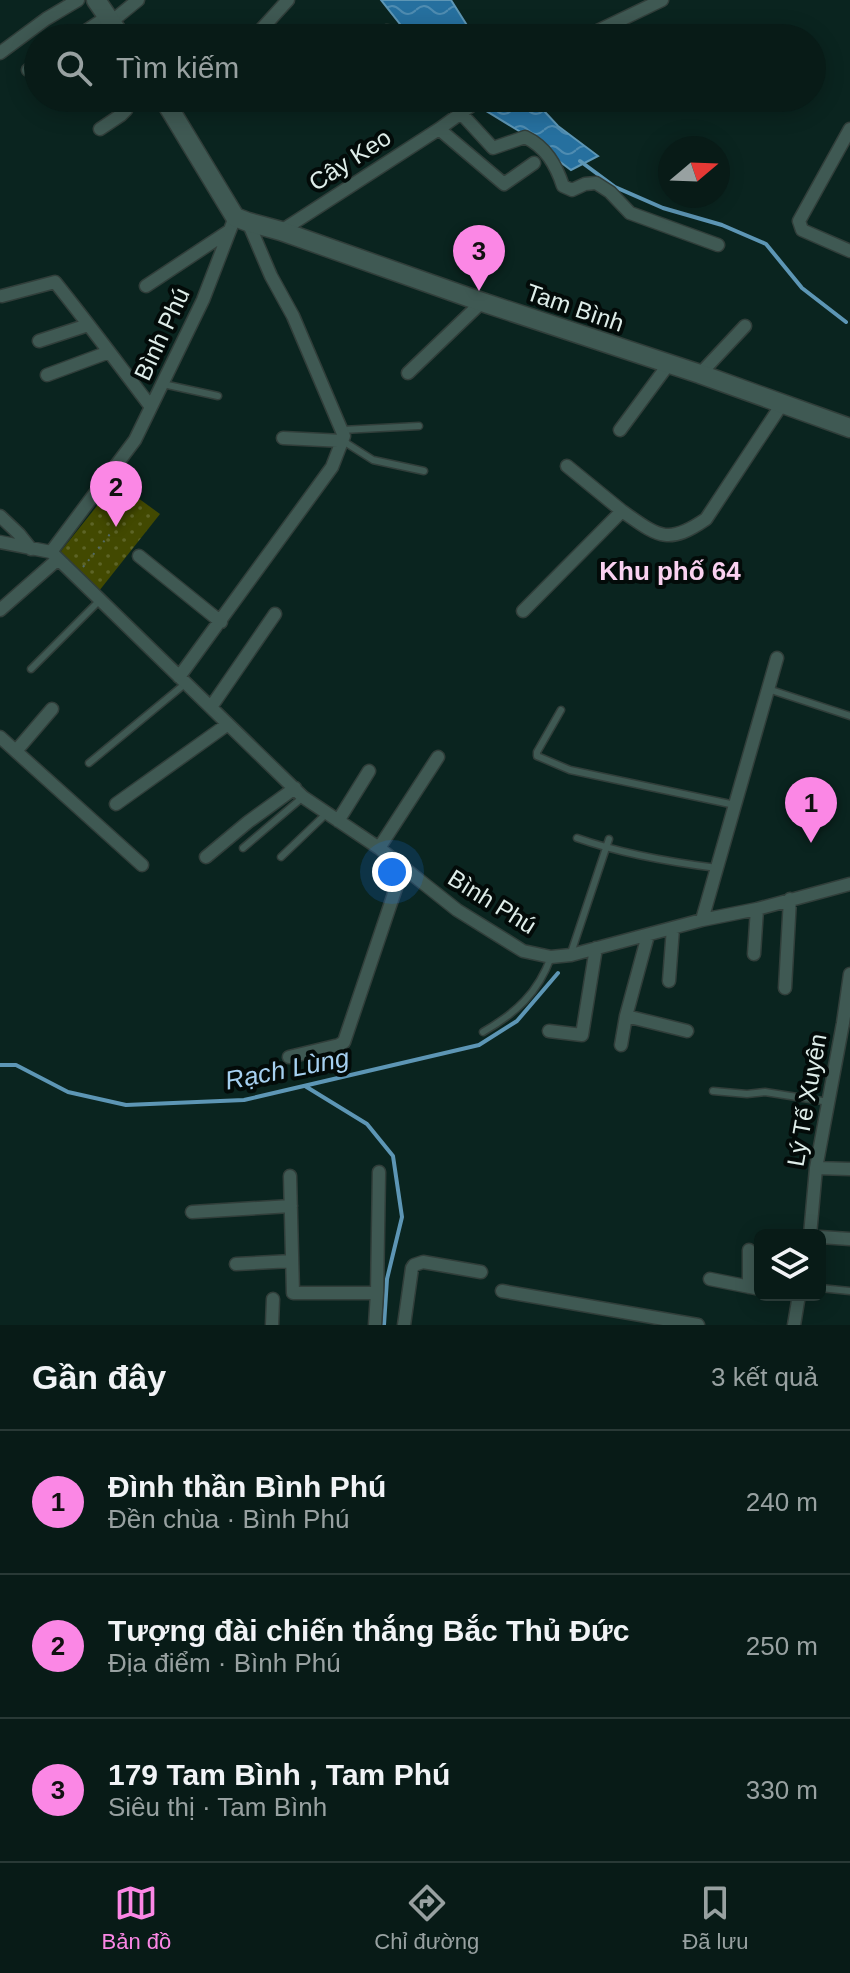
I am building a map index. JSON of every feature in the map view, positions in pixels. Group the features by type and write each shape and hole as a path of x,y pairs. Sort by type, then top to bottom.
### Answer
{"main road":[{"path":"96,0 112,24"},
{"path":"171,112 237,223"},
{"name":"Tam Bình","path":"237,223 281,231 850,428"}],"street":[{"path":"39,24 78,0"},
{"path":"100,24 138,0"},
{"path":"266,24 288,0"},
{"path":"612,24 662,0"},
{"path":"0,53 24,35"},
{"path":"100,129 124,112"},
{"path":"459,113 493,148 525,137 535,142 550,156 563,186 572,190 596,183 610,192 630,213 718,245"},
{"name":"Cây Keo","path":"281,231 459,113"},
{"path":"439,129 504,184 534,163"},
{"path":"850,129 799,221 802,230 850,251"},
{"path":"146,286 237,223 293,316 342,435 332,467 286,528 182,680"},
{"name":"Bình Phú","path":"237,223 135,440 54,556 299,793 379,848 457,910 523,951 541,957 571,955 850,884"},
{"path":"2,296 55,282 151,407"},
{"path":"408,373 482,302"},
{"path":"39,341 88,325"},
{"path":"700,374 745,326"},
{"path":"47,375 109,352"},
{"path":"620,430 668,365"},
{"path":"567,466 652,532 667,536 689,531 706,519 782,404"},
{"path":"283,438 342,435"},
{"path":"523,611 622,511"},
{"path":"0,516 32,550"},
{"path":"0,542 54,556 0,610"},
{"path":"139,556 221,622"},
{"path":"211,707 275,614"},
{"path":"702,920 777,658"},
{"path":"16,751 52,709"},
{"path":"116,804 228,724"},
{"path":"0,737 142,865"},
{"path":"379,848 438,757"},
{"path":"338,821 369,771"},
{"path":"206,857 248,822 299,793"},
{"path":"289,1057 344,1042 403,867"},
{"path":"785,988 790,899"},
{"path":"754,954 757,909"},
{"path":"669,981 673,928"},
{"path":"621,1045 648,935"},
{"path":"549,1031 582,1035 596,948"},
{"name":"Lý Tế Xuyên","path":"811,1229 816,1168 850,974"},
{"path":"626,1016 687,1031"},
{"path":"816,1168 850,1169"},
{"path":"375,1325 379,1172"},
{"path":"290,1176 293,1293 377,1293"},
{"path":"192,1212 291,1206"},
{"path":"826,1237 850,1239"},
{"path":"710,1279 754,1288 749,1250"},
{"path":"236,1264 292,1261"},
{"path":"404,1325 414,1265 423,1262 481,1272"},
{"path":"502,1291 698,1325"},
{"path":"272,1325 273,1299"},
{"path":"794,1325 796,1301"}],"lane":[{"path":"163,384 218,396"},
{"path":"342,435 419,426"},
{"path":"342,435 373,460 424,471"},
{"path":"31,669 100,600"},
{"path":"89,763 182,680"},
{"path":"768,689 850,716"},
{"path":"561,710 537,756 570,770 735,805"},
{"path":"243,848 299,793"},
{"path":"281,857 327,813"},
{"path":"577,838 606,848 670,862 717,868"},
{"path":"571,955 609,839"},
{"path":"483,1032 508,1017 527,999 545,975 551,957"},
{"path":"713,1091 765,1092 829,1102"},
{"path":"826,1289 850,1291"}],"path":[{"path":"76,577 110,534"}],"green space":[{"path":"116,482 160,514 99,591 62,556 61,551"}],"water":[{"path":"381,0 451,0 466,24 400,24"},
{"path":"488,112 545,112 558,126 598,156 571,170"}],"waterway":[{"path":"580,161 615,187 663,208 722,225 766,244 802,288 846,322"},
{"name":"Rạch Lùng","path":"0,1065 16,1065 68,1092 126,1105 244,1100 479,1045 517,1021 558,973"},
{"path":"305,1086 367,1124 393,1156 402,1217 387,1279 384,1325"}],"place":[{"name":"179 Tam Bình , Tam Phú","path":"479,291"},
{"name":"Tượng đài chiến thắng Bắc Thủ Đức","path":"116,527"},
{"name":"Đình thần Bình Phú","path":"811,843"}],"district":[{"name":"Khu phố 64","path":"670,571"}]}
